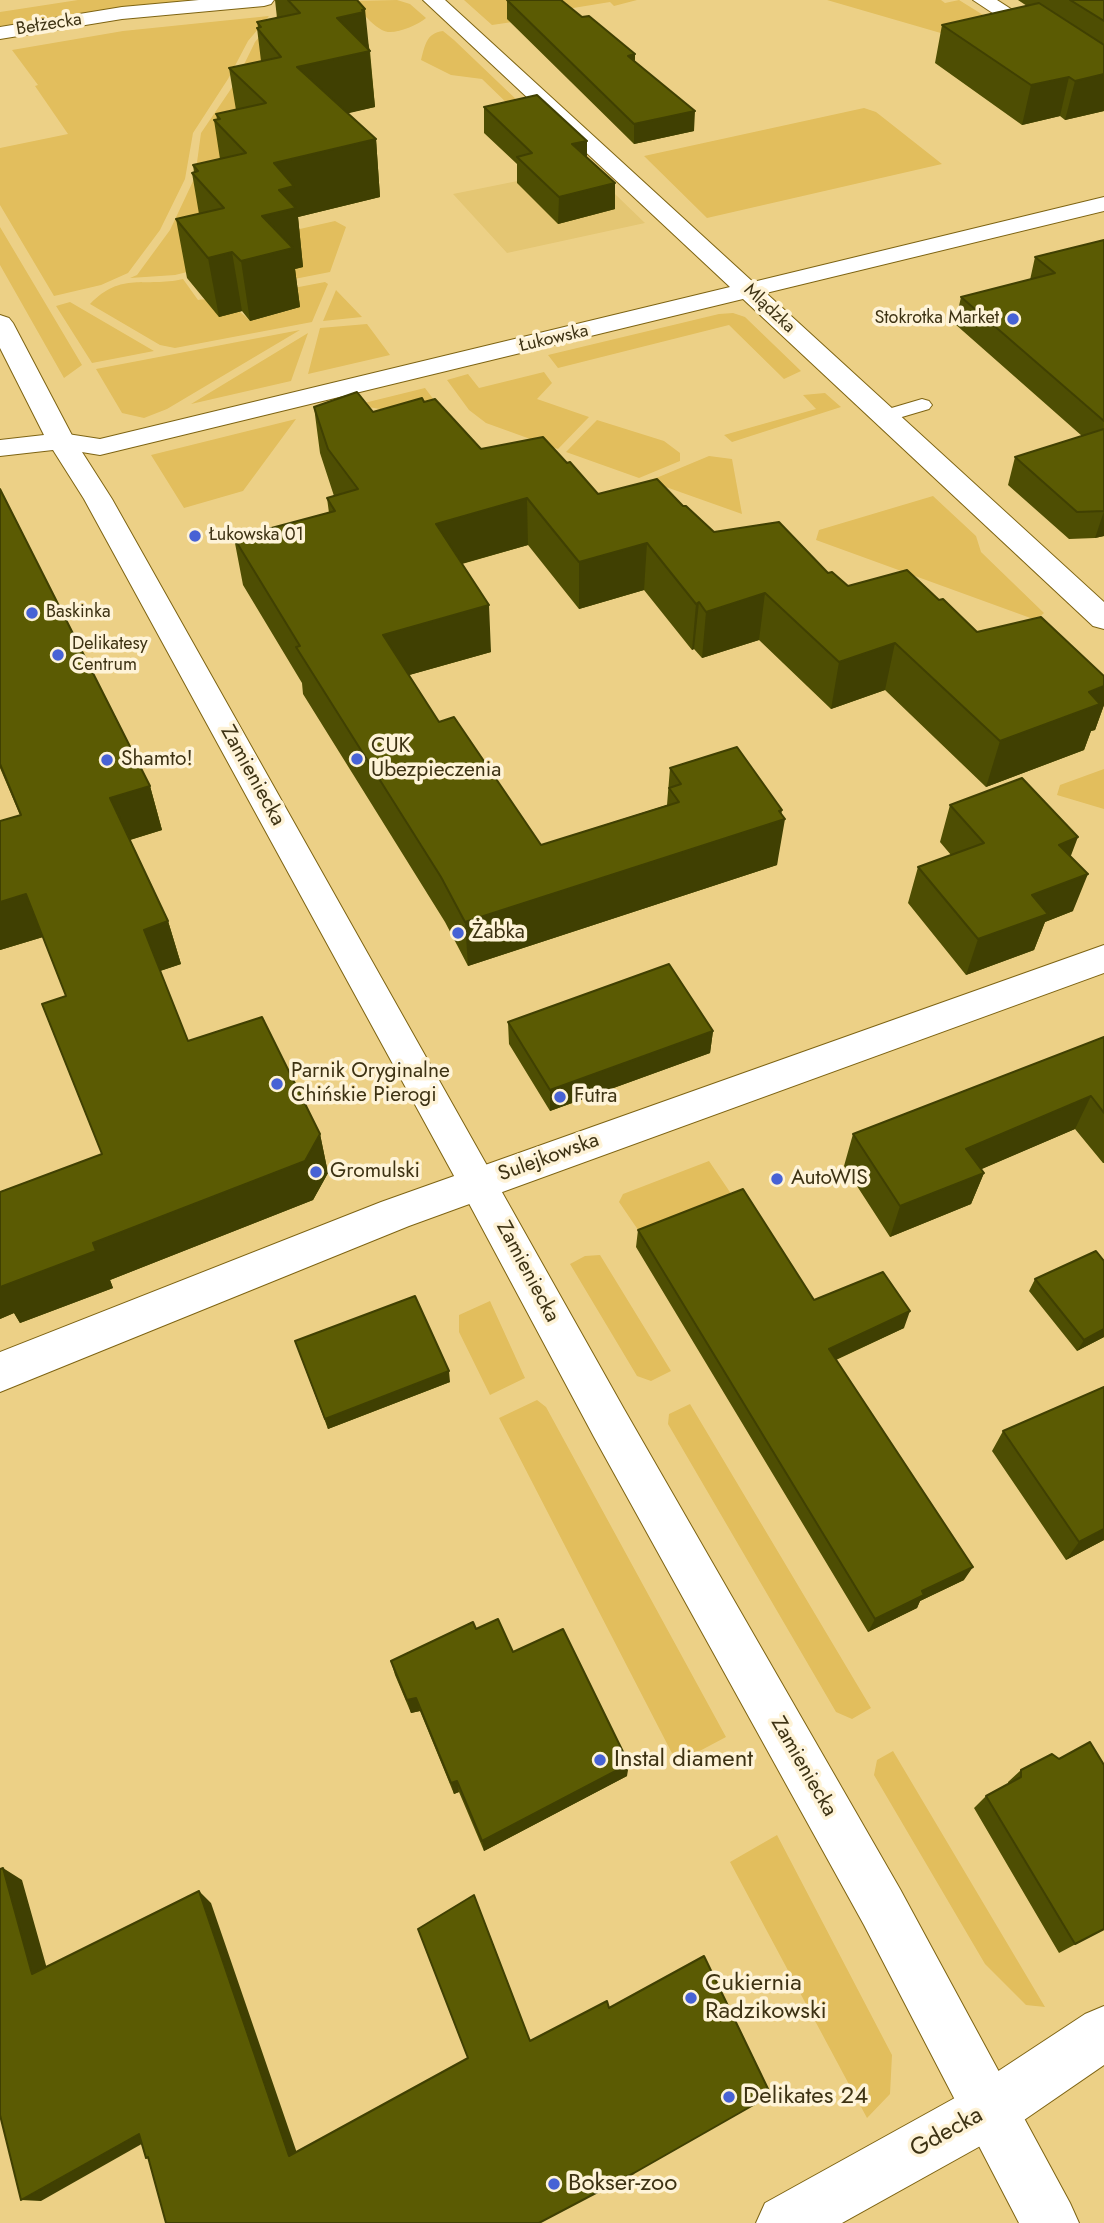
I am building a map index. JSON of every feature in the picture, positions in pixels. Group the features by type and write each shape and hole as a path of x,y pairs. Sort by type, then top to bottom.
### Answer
{"street":[{"name":"Bełżecka","path":"0,33 122,13 264,0"},
{"name":"Mlądzka","path":"433,0 1104,618"},
{"path":"984,0 1104,78"},
{"name":"Łukowska","path":"0,448 61,441 100,447 698,305 747,290 1104,204"},
{"name":"Zamieniecka","path":"0,323 61,441 98,499 609,1423 882,1907 1050,2223"},
{"name":"Sulejkowska","path":"0,1372 395,1214 1104,958"},
{"name":"Gdecka","path":"785,2223 991,2109 1104,2033"}],"lane":[{"path":"885,416 922,405"}],"shaded area":[{"path":"78,0 203,0 123,7 0,26 0,12"},
{"path":"397,0 410,4 426,18 408,28 388,32 365,16 240,259 175,275 130,278 137,275 170,230 195,177 201,133 235,83 255,42 279,13 356,1"},
{"path":"464,0 637,0 614,6 610,2 524,16 526,20 492,25"},
{"path":"827,0 941,0 945,3 959,0 1075,72"},
{"path":"269,16 248,41 228,79 193,133 185,179 160,230 128,273 101,285 54,296 0,205 0,148 68,134 35,86 38,85 12,50 123,31"},
{"path":"443,31 521,104 511,107 482,79 451,75 421,60 430,37"},
{"path":"864,108 876,112 942,164 707,218 644,156"},
{"path":"587,167 645,223 507,253 453,194"},
{"path":"335,221 346,227 330,272 274,283 268,276 291,231"},
{"path":"0,227 82,365 64,378 0,265"},
{"path":"183,279 198,300 212,300 227,305 250,321 297,308 283,290 325,282 328,284 312,322 175,348 160,345 90,304 113,287 123,284"},
{"path":"336,290 362,317 323,321"},
{"path":"70,302 154,351 92,363 56,306"},
{"path":"733,313 745,317 801,371 784,379 729,325 558,368 548,355 719,314"},
{"path":"367,324 390,355 308,374 320,328"},
{"path":"300,330 167,409 144,418 122,413 96,369"},
{"path":"308,333 291,381 191,404"},
{"path":"544,372 552,383 537,399 589,417 558,449 486,423 469,410 447,380 468,374 479,388"},
{"path":"425,388 440,408 417,415 356,405"},
{"path":"825,393 841,407 732,442 724,435 816,409 803,395"},
{"path":"296,419 243,491 184,508 151,455"},
{"path":"597,420 664,441 680,453 680,461 639,478 566,452"},
{"path":"709,456 732,459 742,514 649,481"},
{"path":"933,496 976,536 981,552 1044,613 1036,620 816,540 819,530"},
{"path":"1104,769 1104,809 1057,795 1060,785"},
{"path":"709,1161 740,1207 647,1243 619,1202 623,1194"},
{"path":"600,1255 671,1371 651,1381 637,1376 570,1264 585,1256"},
{"path":"490,1301 525,1378 490,1395 459,1332 459,1315"},
{"path":"537,1400 546,1407 726,1737 677,1763 499,1418"},
{"path":"690,1404 871,1708 852,1719 836,1712 668,1424 669,1414"},
{"path":"893,1751 1045,2007 1026,2005 985,1964 874,1775 877,1760"},
{"path":"777,1835 892,2055 890,2094 867,2118 730,1862"}],"building":[{"path":"288,0 357,0 365,9 362,10 364,12 337,18 370,51 297,67 376,139 274,163 294,186 279,190 296,208 262,216 293,248 241,261 232,252 208,258 176,219 224,208 192,173 198,171 193,165 246,153 214,120 220,119 216,114 266,103 229,68 281,57 257,28 261,27 257,22 300,13"},
{"path":"507,0 561,0 582,17 589,16 635,54 628,56 695,111 634,124"},
{"path":"1070,0 1104,0 1104,21"},
{"path":"1039,3 1104,45 1104,74 1075,81 1069,77 1031,85 942,25"},
{"path":"537,95 587,141 572,144 615,183 559,197 517,157 532,153 484,107"},
{"path":"1104,240 1104,421 961,297 1055,273 1035,257"},
{"path":"357,392 373,412 422,398 424,402 435,399 481,449 543,437 598,494 657,479 714,532 779,522 828,573 832,572 848,586 907,570 939,600 943,599 977,632 1041,617 1104,676 1104,686 1089,692 1100,704 1000,741 895,643 839,662 765,593 706,612 699,602 696,604 647,543 579,562 527,498 436,524 489,605 383,635 439,722 454,717 541,845 679,802 669,788 681,784 670,768 737,747 782,810 779,811 785,819 465,922 441,877 296,647 300,646 234,538 335,511 327,498 358,489 328,449 314,407"},
{"path":"1104,429 1104,511 1077,512 1015,457"},
{"path":"0,489 150,786 110,798 168,921 144,930 188,1041 262,1017 320,1134 305,1161 93,1243 96,1251 0,1287 0,1192 102,1154 42,1004 66,996 26,894 0,902 0,821 21,815 0,764"},
{"path":"1022,778 1078,837 1059,845 1088,874 1032,895 1048,914 978,939 918,867 984,843 950,805"},
{"path":"669,964 713,1031 550,1090 508,1022"},
{"path":"1104,1037 1104,1113 1091,1096 966,1149 984,1173 900,1206 853,1134"},
{"path":"743,1189 814,1300 883,1272 910,1311 829,1349 973,1567 922,1591 924,1595 875,1619 638,1230"},
{"path":"1096,1251 1104,1261 1104,1329 1084,1340 1035,1279"},
{"path":"415,1296 449,1371 325,1419 295,1341"},
{"path":"1104,1387 1104,1529 1079,1542 1003,1431"},
{"path":"498,1619 513,1652 563,1629 629,1764 482,1841 457,1781 451,1783 416,1698 407,1700 391,1661 473,1622 476,1629"},
{"path":"1090,1742 1104,1765 1104,1929 1075,1944 986,1796 1021,1777 1021,1770 1052,1754 1059,1759"},
{"path":"3,1868 32,1974 199,1891 289,2156 468,2058 418,1929 474,1895 530,2041 607,2001 609,2008 704,1956 771,2095 634,2173 539,2223 166,2223 139,2134 21,2200 0,2115 0,1869"}],"place":[{"name":"Stokrotka Market","path":"1013,319"},
{"name":"Łukowska 01","path":"195,536"},
{"name":"Baskinka","path":"32,613"},
{"name":"Delikatesy Centrum","path":"58,655"},
{"name":"CUK Ubezpieczenia","path":"357,759"},
{"name":"Shamto!","path":"107,760"},
{"name":"Żabka","path":"458,933"},
{"name":"Parnik Oryginalne Chińskie Pierogi","path":"277,1084"},
{"name":"Futra","path":"560,1097"},
{"name":"Gromulski","path":"316,1172"},
{"name":"AutoWIS","path":"777,1179"},
{"name":"Instal diament","path":"600,1760"},
{"name":"Cukiernia Radzikowski","path":"691,1998"},
{"name":"Delikates 24","path":"729,2097"},
{"name":"Bokser-zoo","path":"554,2184"}]}
